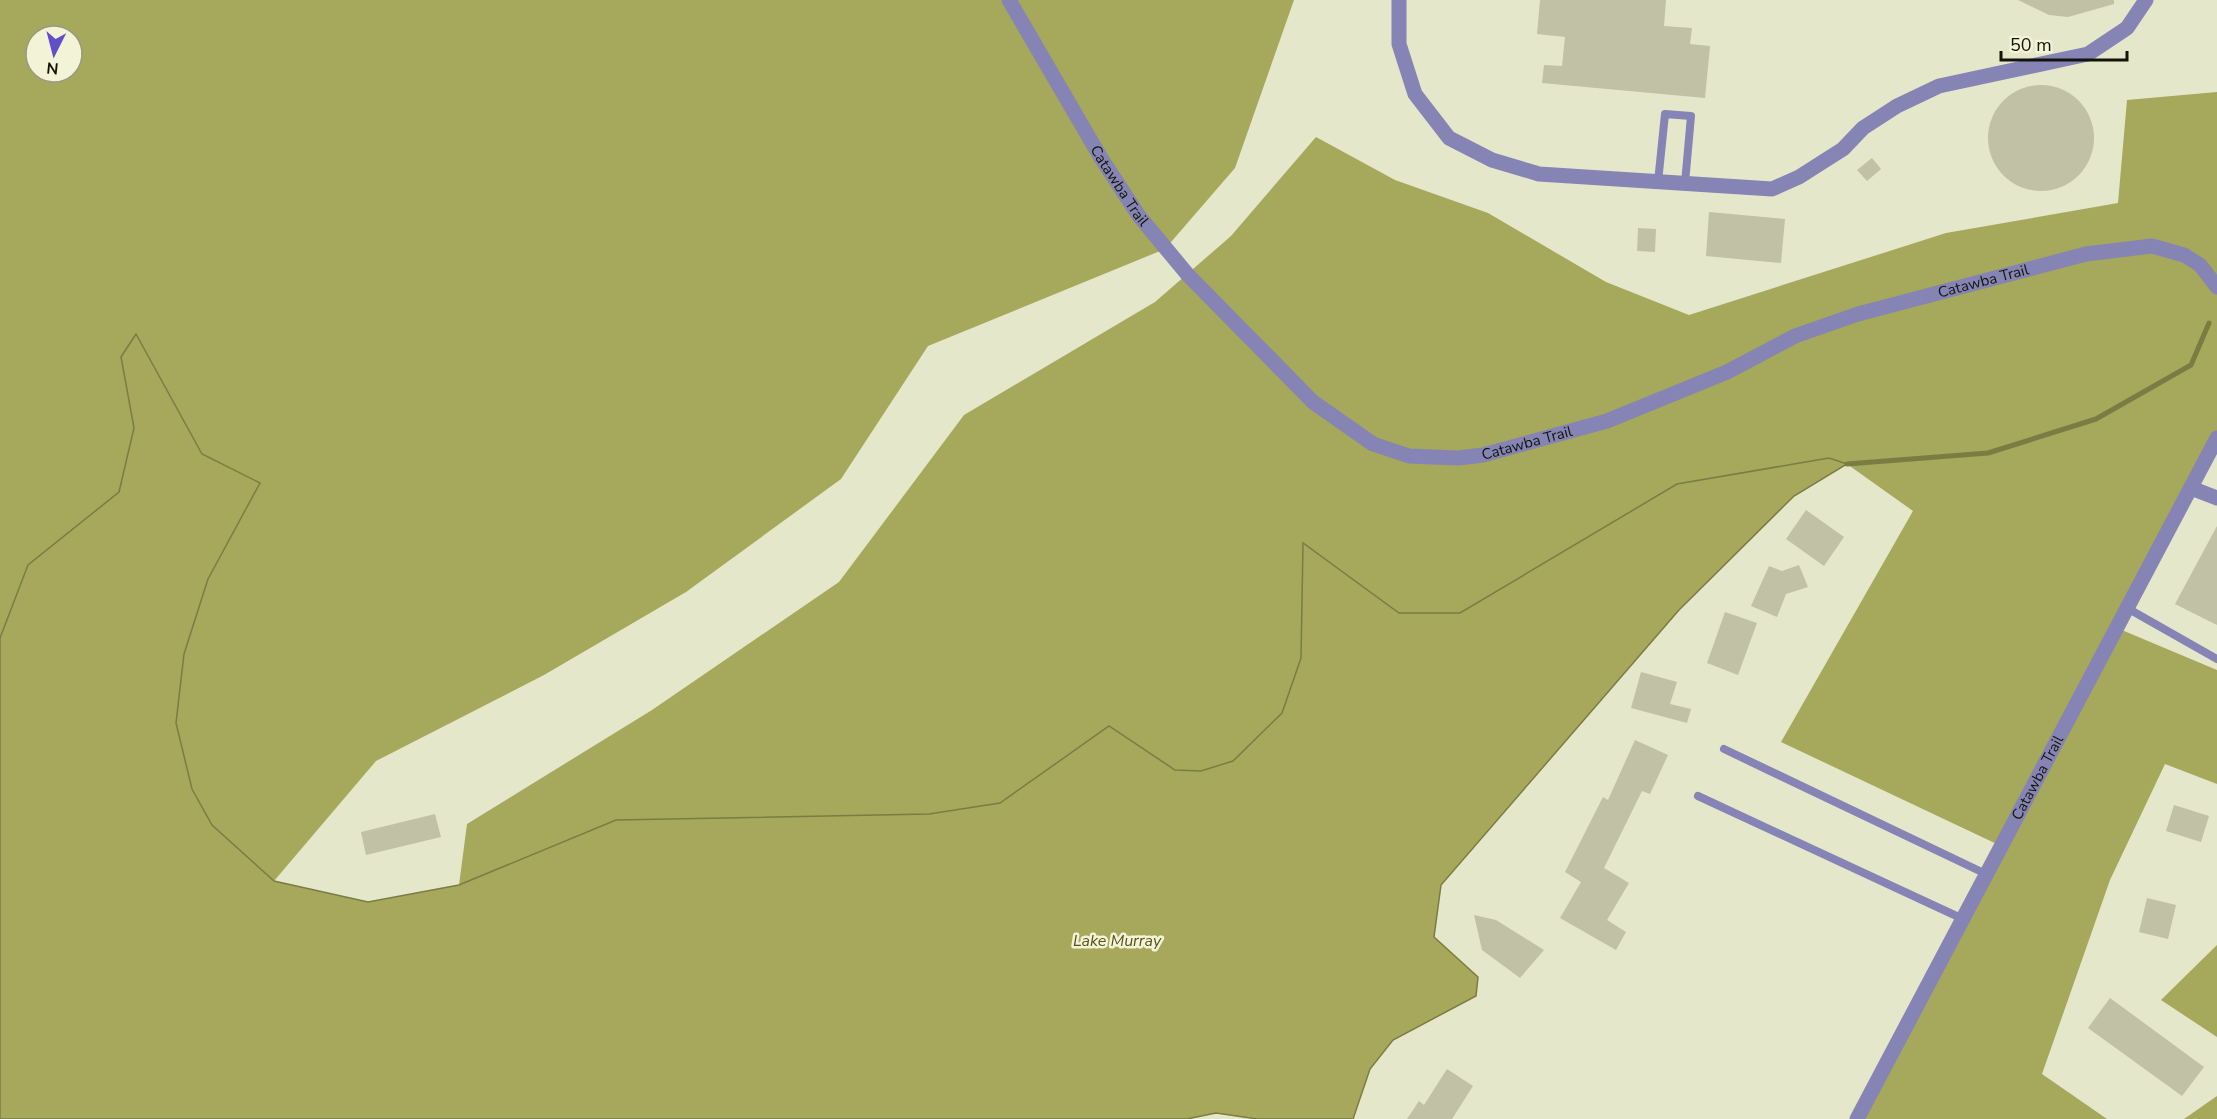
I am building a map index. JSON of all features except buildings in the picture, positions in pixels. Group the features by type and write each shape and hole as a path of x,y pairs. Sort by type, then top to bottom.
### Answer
{"street":[{"name":"Catawba Trail","path":"1009,0 1101,158 1140,216 1188,275 1313,402 1373,444 1409,456 1458,458 1483,455 1607,421 1727,372 1795,336 1858,314 2086,255 2152,246 2184,255 2200,265 2217,287"},
{"path":"1399,0 1399,44 1415,94 1449,138 1492,160 1539,174 1772,189 1799,177 1843,149 1863,129 1897,106 1939,86 2088,54 2127,28 2146,0"},
{"name":"Catawba Trail","path":"1857,1119 2217,438"},
{"path":"2191,488 2217,498"}],"lane":[{"path":"1658,182 1665,114 1691,116 1685,183"},
{"path":"2127,608 2217,659"},
{"path":"1724,750 1986,874"},
{"path":"1698,796 1963,919"}],"green space":[{"path":"0,0 1294,0 1235,168 1165,249 928,346 841,479 686,592 544,675 376,761 274,881 212,825 192,789 176,723 184,654 208,579 260,484 202,454 136,334 121,357 134,428 119,492 28,565 0,638"},
{"path":"2217,92 2217,438 2117,628 2217,670 2217,784 2165,764 2110,880 2042,1074 2107,1119 1857,1119 2001,846 1781,742 1913,511 1847,464 1677,484 1460,613 1399,613 1303,543 1301,658 1282,713 1233,761 1201,771 1175,770 1109,726 1000,803 459,885 467,824 652,710 839,582 964,415 1155,302 1231,236 1316,137 1395,180 1488,213 1606,282 1689,315 1946,233 2118,203 2127,100"},
{"path":"2217,945 2217,1037 2161,1000"},
{"path":"2217,1096 2217,1119 2184,1119"}],"water":[{"name":"Lake Murray","path":"136,334 202,454 260,483 208,579 184,654 176,723 192,789 212,825 274,881 368,902 459,885 616,820 929,814 1000,803 1109,726 1175,770 1201,771 1233,761 1282,713 1301,658 1303,543 1399,613 1460,613 1677,484 1829,458 1847,464 1794,496 1679,610 1441,885 1434,937 1478,977 1476,996 1393,1040 1370,1069 1353,1119 1257,1119 1216,1113 1187,1119 0,1119 0,638 28,565 119,492 134,428 121,357"}],"waterway":[{"path":"1847,464 1988,453 2096,419 2191,365 2209,323"}]}
